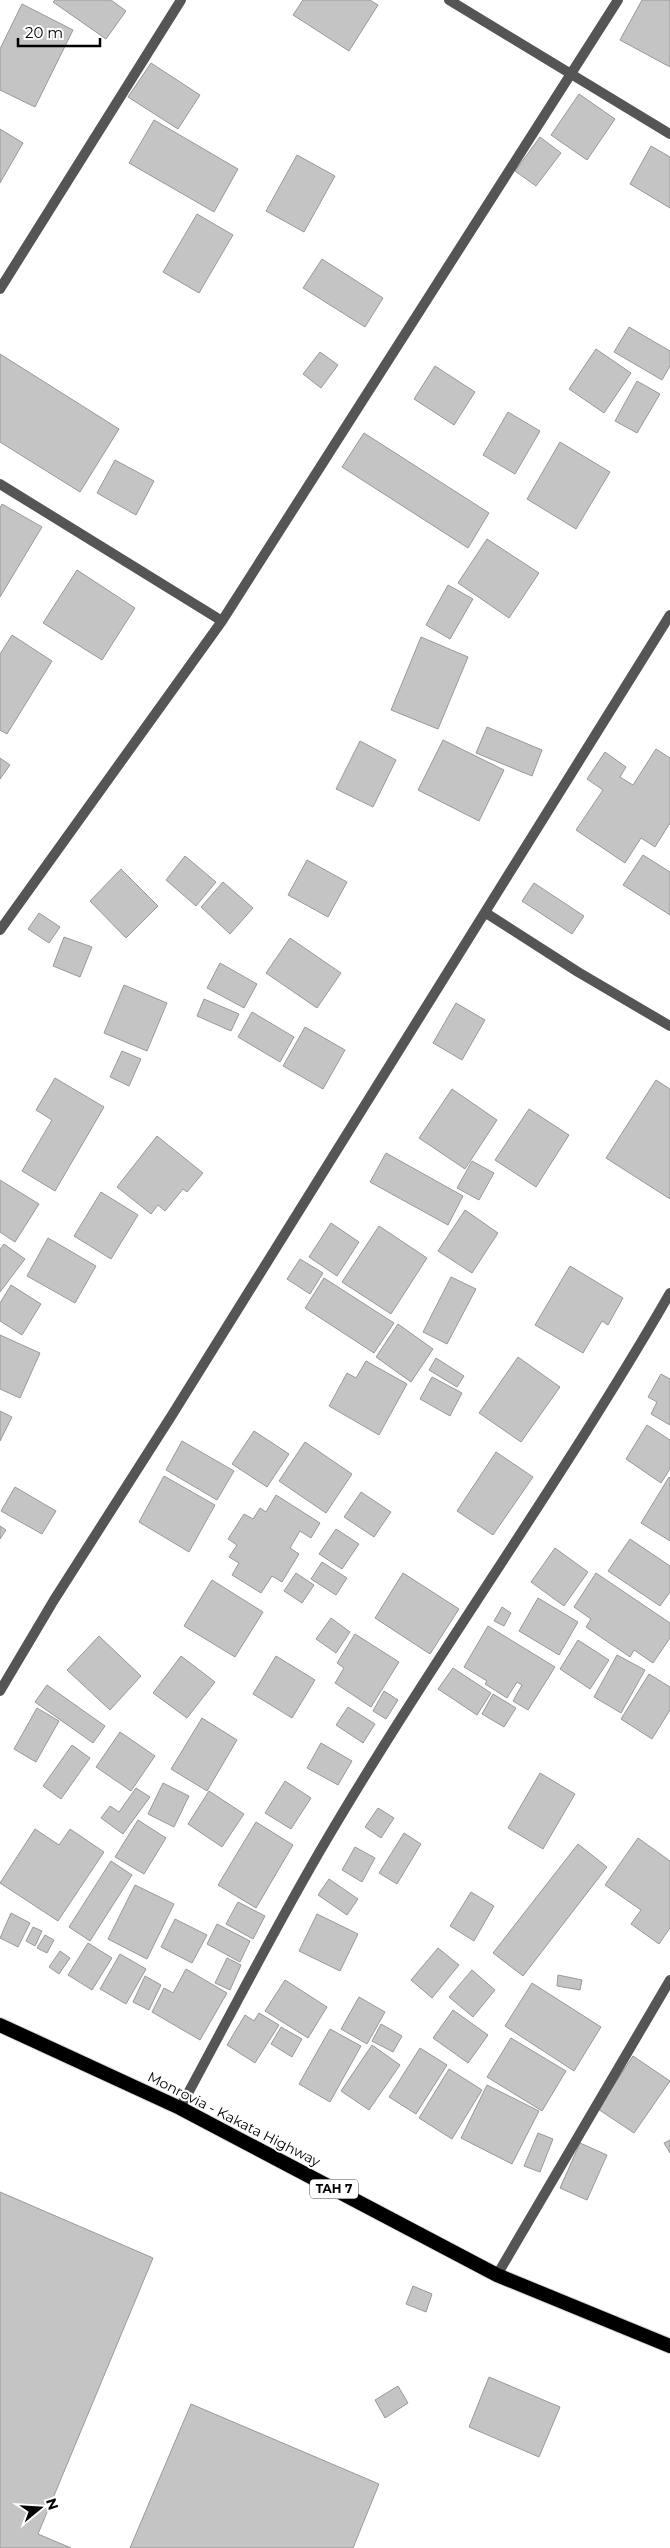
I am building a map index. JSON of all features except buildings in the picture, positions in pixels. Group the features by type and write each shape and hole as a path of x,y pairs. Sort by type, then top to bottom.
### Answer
{"highway":[{"name":"Monrovia - Kakata Highway","path":"0,2026 180,2108 497,2275 670,2346"}],"street":[{"path":"0,288 181,0"},
{"path":"449,0 571,76 670,134"},
{"path":"0,930 222,620 618,0"},
{"path":"0,484 222,620"},
{"path":"0,1691 54,1600 172,1416 670,615"},
{"path":"486,913 578,972 670,1026"},
{"path":"180,2108 326,1840 488,1582 620,1379 670,1292"},
{"path":"497,2275 670,1980"}]}
